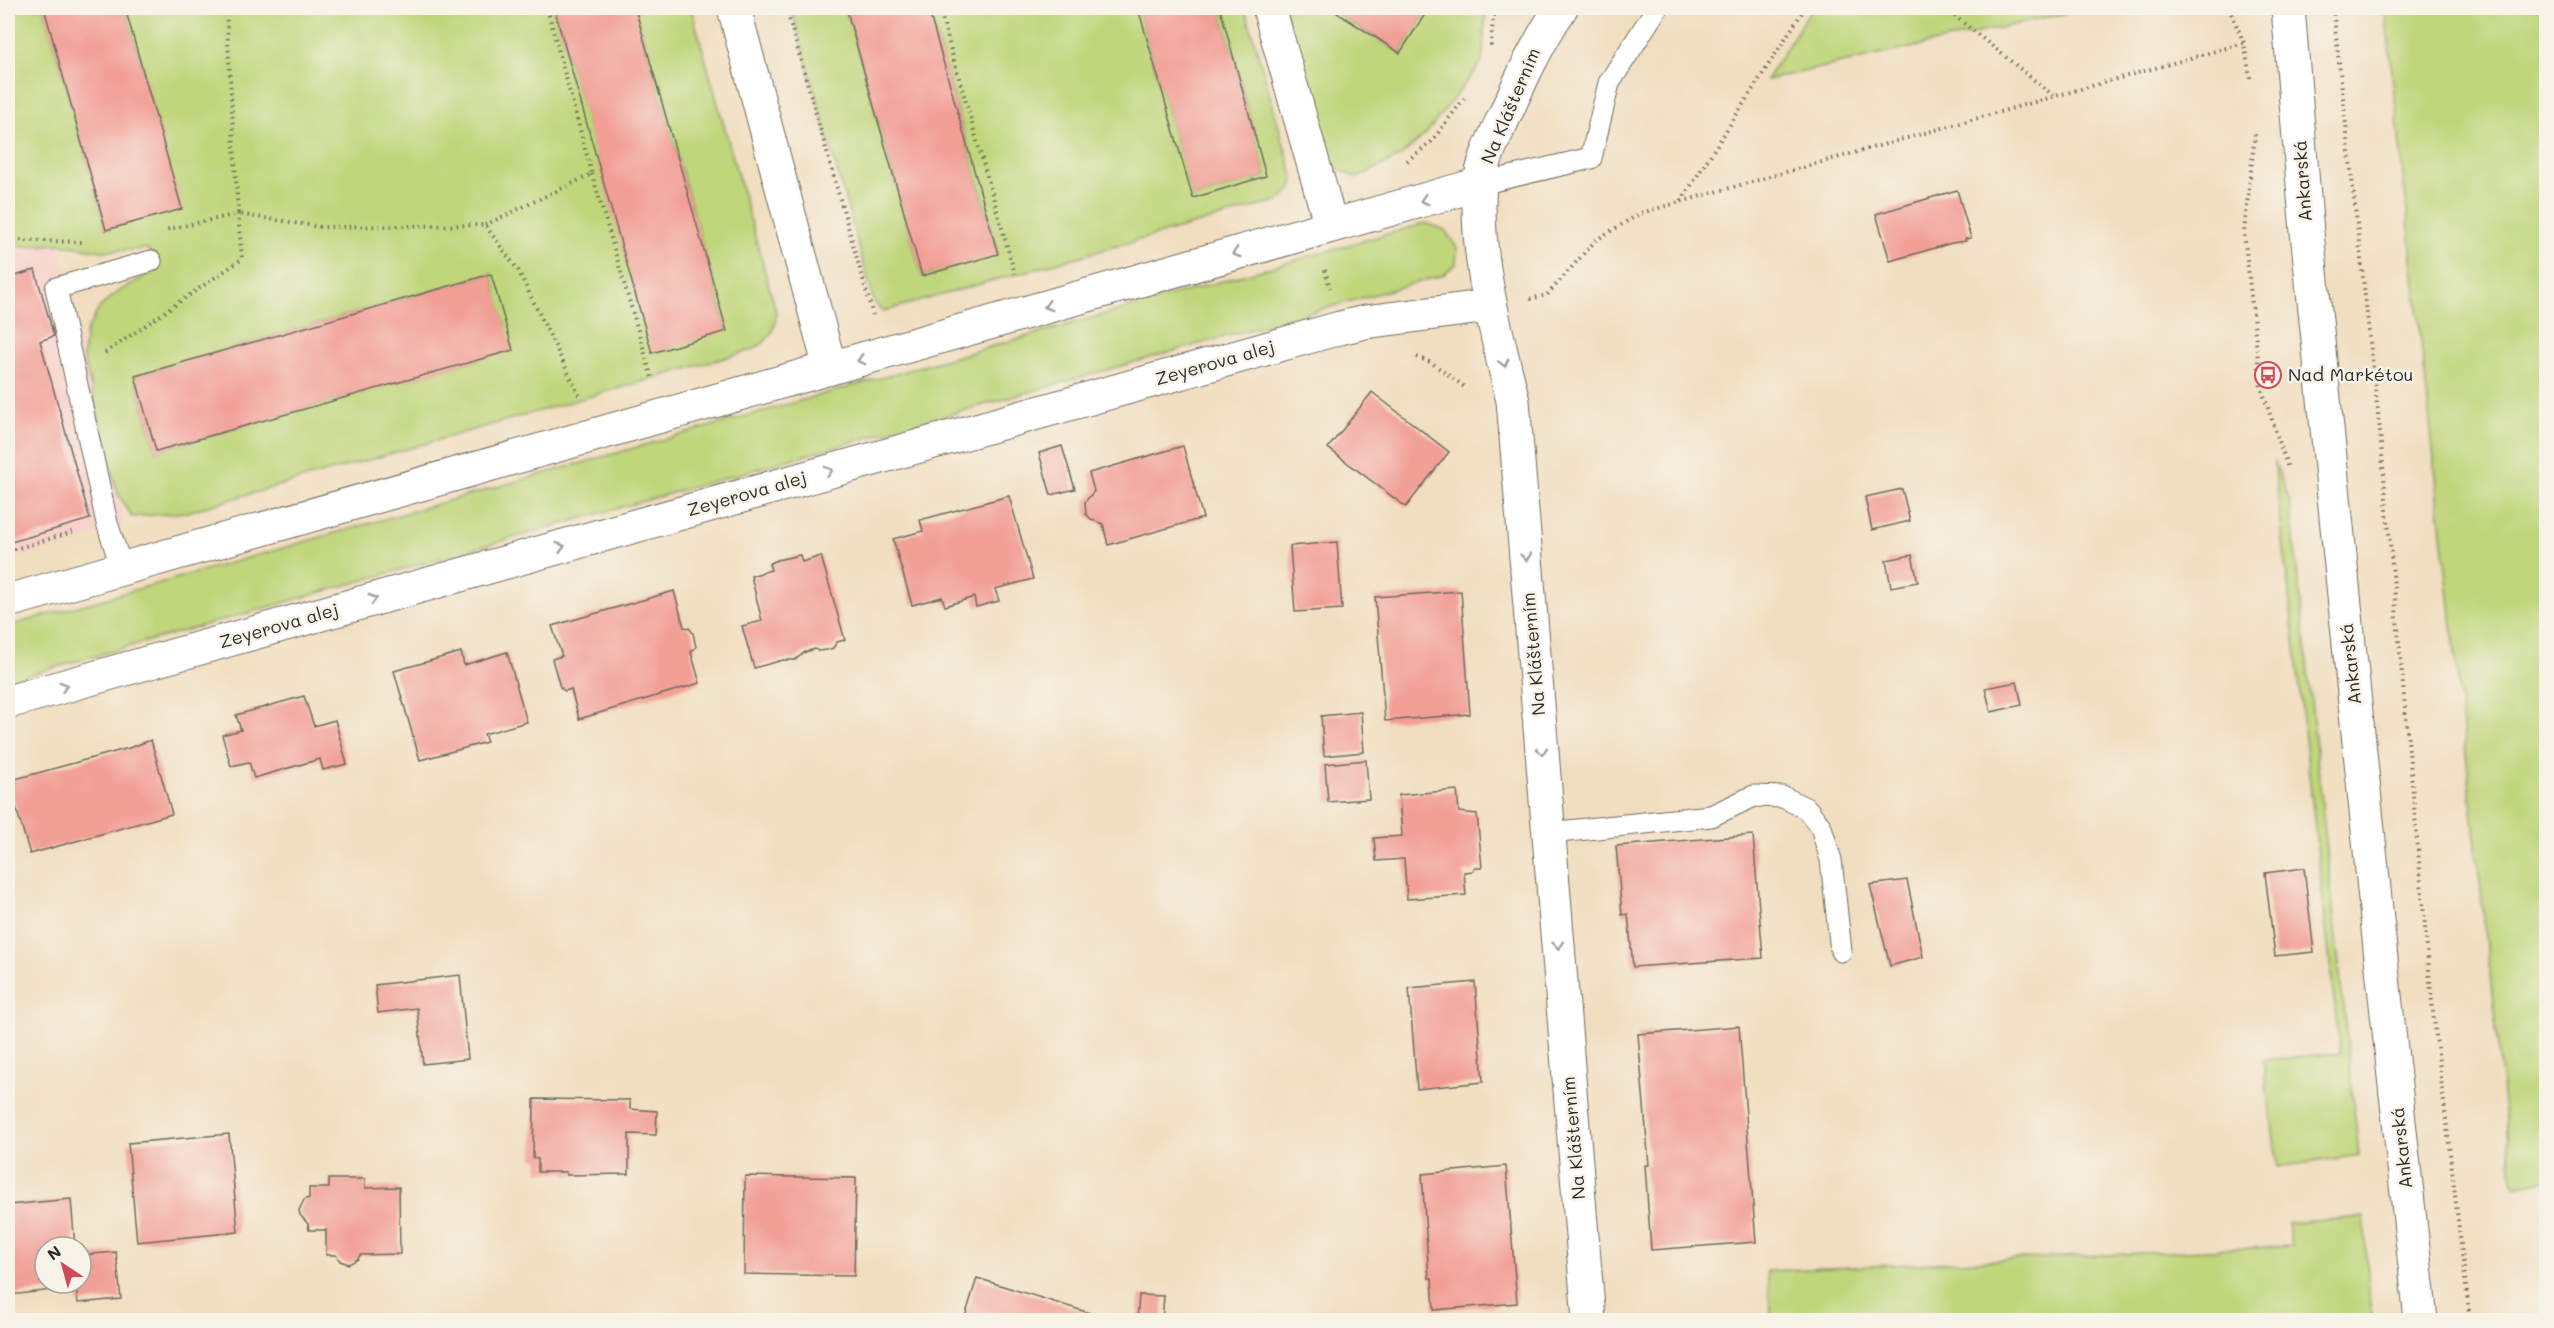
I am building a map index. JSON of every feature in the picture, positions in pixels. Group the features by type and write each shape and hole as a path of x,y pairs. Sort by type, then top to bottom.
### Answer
{"street":[{"path":"734,8 830,368"},
{"path":"1269,8 1331,226"},
{"name":"Na Klášterním","path":"1561,8 1538,42 1490,148 1480,184 1480,225 1490,306 1513,401 1589,1320"},
{"name":"Ankarská","path":"2288,8 2312,279 2382,968 2421,1320"},
{"path":"8,601 1480,184"},
{"name":"Zeyerova alej","path":"8,702 1341,328 1365,322 1490,306"}],"lane":[{"path":"1480,184 1591,158 1609,83 1657,8"},
{"path":"122,569 107,523 56,288 151,261"},
{"path":"1549,833 1711,816 1754,796 1783,797 1807,809 1821,827 1832,860 1841,951"}],"path":[{"path":"99,357 242,259 226,8"},
{"path":"547,8 592,174 655,387"},
{"path":"786,8 875,325"},
{"path":"939,8 1018,284"},
{"path":"1490,57 1493,17 1499,8"},
{"path":"1681,202 1805,8"},
{"path":"1945,8 2055,97"},
{"path":"1490,306 1547,296 1596,240 1641,213 2244,43 2229,8"},
{"path":"2332,8 2379,422 2432,1003 2470,1320"},
{"path":"1405,163 1431,141 1468,94"},
{"path":"160,231 238,214 321,228 485,225 592,174"},
{"path":"485,225 518,270 585,406"},
{"path":"8,240 92,242"},
{"path":"1412,356 1432,363 1464,384 1469,393"},
{"path":"8,550 80,530"}],"shaded area":[{"path":"59,244 124,526 8,560 8,247"}],"green space":[{"path":"8,8 44,8 106,229 181,208 125,8 554,8 653,352 727,330 635,8 691,8 776,311 776,318 770,335 752,350 187,512 132,517 118,494 83,356 86,332 100,307 116,293 157,269 148,249 102,251 59,244 8,247","holes":["491,274 512,350 156,451 135,376"]},
{"path":"794,8 846,8 922,276 998,253 928,8 1138,8 1193,198 1266,176 1220,8 1245,8 1294,180 1291,190 1278,201 884,311 874,301 792,11"},
{"path":"1284,8 1336,8 1334,12 1400,53 1429,8 1489,8 1486,12 1482,62 1425,135 1399,157 1357,178 1336,168 1324,154"},
{"path":"1812,8 2089,8 1766,80"},
{"path":"2385,8 2546,8 2546,1180 2513,1186"},
{"path":"1426,223 1445,230 1457,248 1456,264 1443,275 14,679 8,678 8,626"},
{"path":"2274,460 2290,502 2359,1155 2278,1167 2263,1060 2340,1053"},
{"path":"2364,1217 2371,1320 1772,1320 1767,1271 2291,1246 2288,1223"}],"building":[{"path":"44,8 125,8 182,209 106,230"},
{"path":"554,8 635,8 727,331 652,353"},
{"path":"846,8 928,8 998,254 922,276"},
{"path":"1138,8 1220,8 1266,176 1193,198"},
{"path":"1336,8 1429,8 1400,53 1334,11"},
{"path":"1957,190 1971,238 1890,261 1876,214"},
{"path":"35,270 54,336 40,341 90,519 8,543 8,278"},
{"path":"491,274 513,350 156,451 135,376"},
{"path":"1372,392 1449,452 1406,507 1328,448"},
{"path":"1062,446 1075,489 1051,495 1039,453"},
{"path":"1183,446 1203,518 1108,545 1103,524 1092,520 1086,514 1085,502 1094,491 1089,473"},
{"path":"1902,489 1910,521 1872,530 1865,497"},
{"path":"1009,496 1033,579 995,589 999,601 976,607 974,597 945,606 942,597 912,605 893,539 923,531 920,520"},
{"path":"1337,542 1342,609 1295,612 1290,546"},
{"path":"800,555 802,562 821,556 845,640 837,642 833,648 827,650 815,649 805,652 795,660 783,660 754,668 742,626 762,621 751,576 771,570 769,564 777,560"},
{"path":"1912,555 1918,582 1891,587 1886,560"},
{"path":"674,591 684,627 689,628 693,633 696,647 691,652 700,683 579,719 571,689 565,691 560,687 552,659 562,656 552,626"},
{"path":"1461,591 1470,714 1385,721 1375,597"},
{"path":"461,652 464,665 507,652 527,722 484,734 487,742 420,760 394,671"},
{"path":"2017,682 2022,705 1991,712 1985,688"},
{"path":"304,696 314,726 335,720 347,764 323,770 320,759 254,778 249,762 231,766 222,735 241,730 236,715"},
{"path":"1361,712 1364,752 1324,756 1321,716"},
{"path":"151,740 172,814 30,854 8,781"},
{"path":"1366,760 1369,799 1328,802 1325,764"},
{"path":"1457,790 1459,812 1477,814 1482,868 1464,872 1466,895 1407,899 1404,859 1376,861 1374,838 1402,836 1399,795"},
{"path":"1753,835 1763,958 1633,967 1628,914 1622,915 1616,846"},
{"path":"2304,868 2314,952 2275,956 2265,873"},
{"path":"1907,880 1923,957 1890,966 1870,885"},
{"path":"460,975 468,1059 423,1064 417,1008 378,1013 375,985"},
{"path":"1475,982 1483,1082 1417,1089 1409,988"},
{"path":"1739,1026 1756,1242 1651,1250 1645,1165 1649,1165 1638,1034"},
{"path":"534,1099 630,1100 630,1109 657,1111 656,1135 629,1134 629,1174 566,1175 566,1172 538,1172 538,1159 533,1158"},
{"path":"229,1134 238,1232 137,1242 128,1143"},
{"path":"1506,1166 1517,1303 1434,1310 1432,1278 1429,1278 1422,1174"},
{"path":"745,1176 856,1178 854,1276 744,1274"},
{"path":"329,1179 365,1179 365,1188 399,1187 400,1254 360,1255 358,1259 349,1264 340,1261 336,1255 326,1255 326,1230 309,1230 299,1210 304,1200 309,1198 309,1188 329,1188"},
{"path":"71,1199 74,1235 33,1235 33,1292 11,1295 8,1261 8,1205"},
{"path":"116,1252 121,1299 78,1303 77,1295 93,1295 93,1254"},
{"path":"977,1278 1093,1314 1091,1320 964,1320"},
{"path":"1139,1295 1164,1296 1162,1320 1137,1320"}],"place":[{"name":"Nad Markétou","path":"2268,375"}]}
